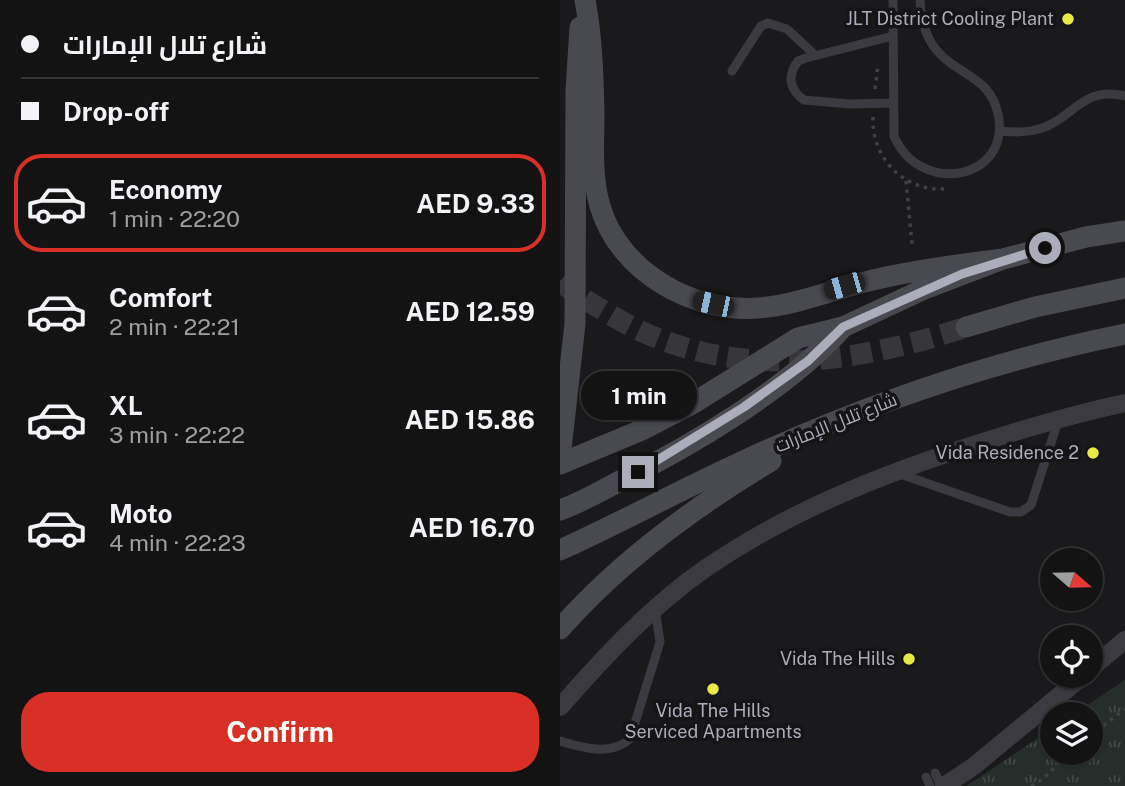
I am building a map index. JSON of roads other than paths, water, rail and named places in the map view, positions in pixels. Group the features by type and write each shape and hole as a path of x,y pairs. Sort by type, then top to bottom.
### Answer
{"main road":[{"path":"585,0 592,45 594,165 600,207 615,240 642,269 671,290 728,307 758,308 883,277 1003,259"},
{"path":"560,458 575,324 577,68 585,0"},
{"path":"560,464 645,429 692,404 798,338 843,327 922,290 1003,259 1086,237 1125,231"},
{"path":"966,327 1035,307 1125,288"},
{"path":"562,510 638,472 703,435 808,361 843,327"},
{"name":"شارع تلال الإمارات","path":"560,550 675,496 735,464 910,393 1045,350 1125,334"},
{"path":"560,629 614,576 695,510 828,427"}],"street":[{"path":"560,707 597,664 655,608 704,569 764,530 828,498 894,471 1060,416 1125,403"},
{"path":"1103,658 1125,640"},
{"path":"935,782 974,766 1068,688"}],"lane":[{"path":"893,0 894,136 900,149 920,168 933,173 947,174 974,168 986,160 1000,131 994,99 985,87 934,50 925,34 920,0"},
{"path":"732,71 761,26 768,23 787,29 815,55"},
{"path":"893,36 798,61 793,69 791,87 796,95 813,102 893,103"},
{"path":"1000,131 1040,129 1059,120 1088,97 1103,93 1125,96"},
{"path":"894,471 1010,512 1021,512 1031,505 1060,416"},
{"path":"560,741 602,750 614,748 631,739 660,642 661,630 655,608"}],"tunnel":[{"path":"560,281 604,311 647,334 692,350 737,358 782,361 874,352 966,327"}],"place":[{"name":"JLT District Cooling Plant","path":"1068,19"},
{"name":"Vida Residence 2","path":"1093,453"},
{"name":"Vida The Hills","path":"909,659"},
{"name":"Vida The Hills Serviced Apartments","path":"713,689"}]}
